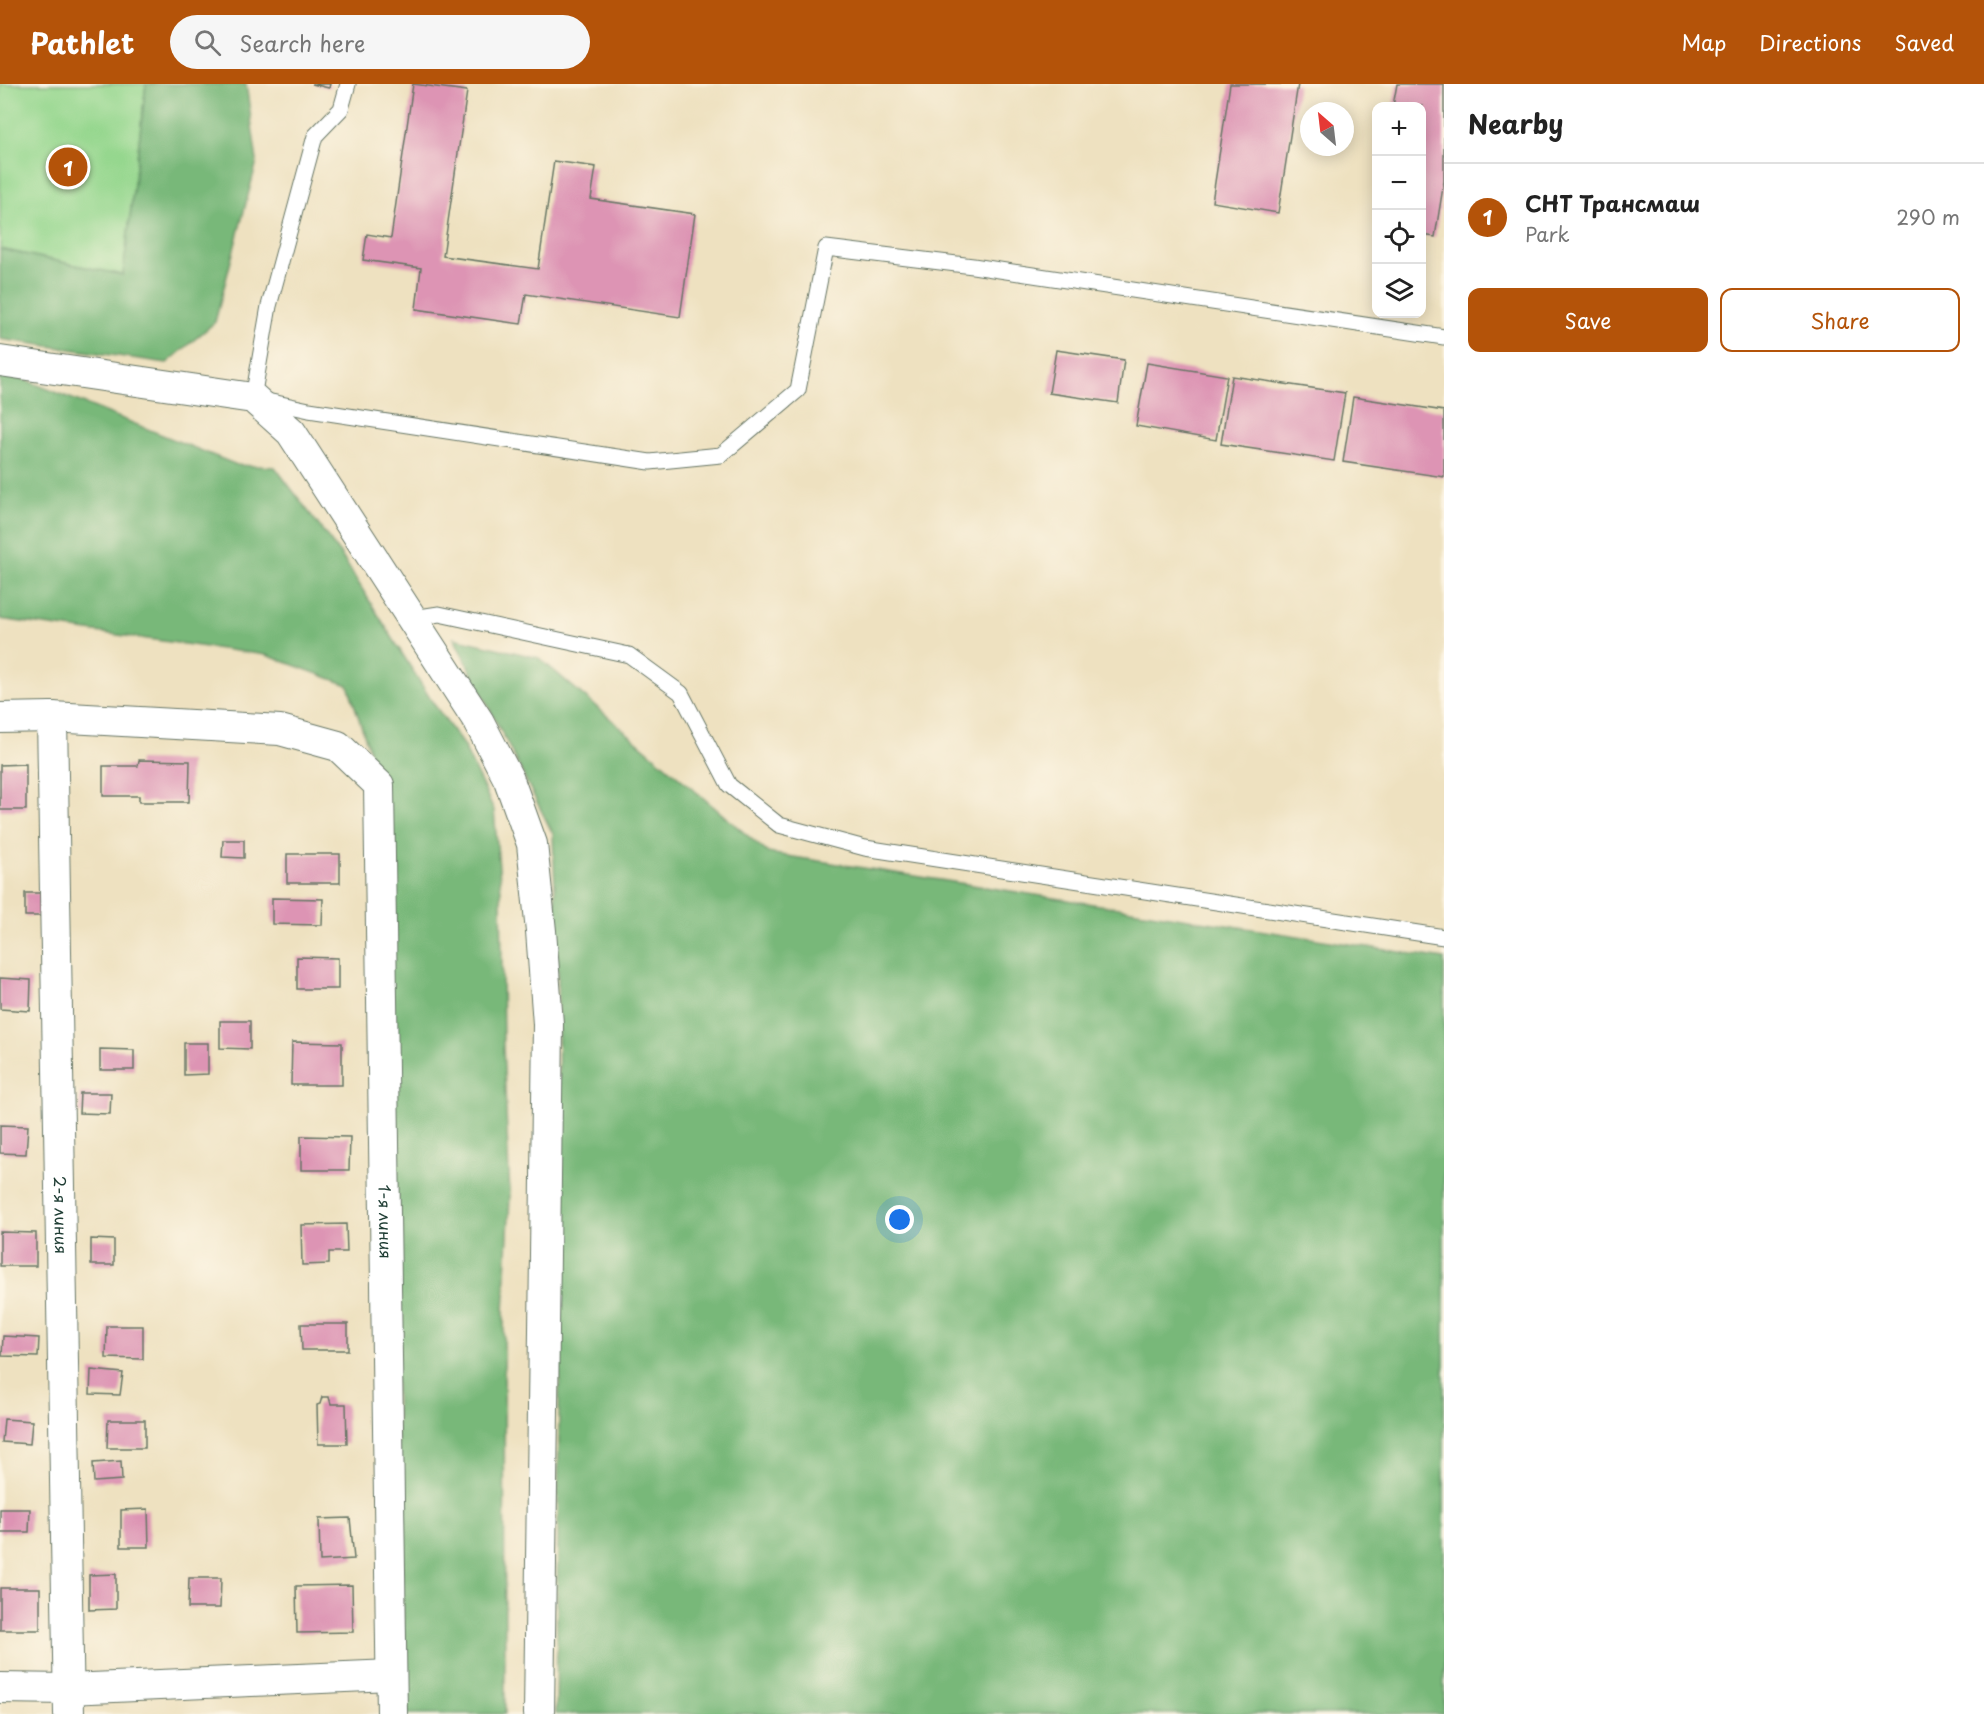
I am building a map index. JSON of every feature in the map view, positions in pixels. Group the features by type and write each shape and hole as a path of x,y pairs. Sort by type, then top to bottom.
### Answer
{"street":[{"path":"0,362 253,398 291,432 479,722 509,780 532,844 548,1024 539,1714"},
{"path":"0,718 52,717"},
{"name":"1-я линия","path":"52,717 280,730 338,746 378,785 392,1714"},
{"name":"2-я линия","path":"52,717 69,1701"},
{"path":"0,1688 69,1701 391,1675"}],"lane":[{"path":"348,84 341,109 315,136 269,306 253,398 309,410 650,462 721,455 798,390 826,248 963,265 1444,338"},
{"path":"413,618 439,614 629,655 681,693 729,785 779,825 865,848 1444,937"}],"green space":[{"path":"0,84 146,84 123,275 0,249"},
{"path":"146,84 246,84 257,161 215,322 167,363 0,339 0,249 123,275"},
{"path":"0,377 23,379 237,465 275,467 341,555 431,700 463,745 494,810 501,891 503,1047 510,1196 504,1313 505,1714 406,1714 377,774 348,685 266,655 0,619"},
{"path":"454,638 539,658 768,853 1444,959 1444,1714 556,1714 560,1328 558,971 553,834"}],"building":[{"path":"312,84 330,84 329,88"},
{"path":"413,84 467,91 443,256 538,269 554,161 596,167 591,199 695,214 680,317 526,294 521,324 416,309 421,268 363,260 367,234 391,238"},
{"path":"1230,84 1298,84 1278,213 1212,202"},
{"path":"1397,84 1444,84 1444,181 1435,237 1426,236 1426,102 1394,102"},
{"path":"1056,350 1124,360 1118,403 1049,393"},
{"path":"1147,363 1227,376 1216,440 1136,426"},
{"path":"1232,376 1345,393 1334,461 1221,444"},
{"path":"1353,397 1444,411 1444,477 1343,462"},
{"path":"139,760 190,761 189,802 139,802 139,796 103,796 103,766 138,766"},
{"path":"26,764 26,810 0,810 0,765"},
{"path":"223,840 244,840 244,858 222,857"},
{"path":"287,854 340,854 340,883 287,883"},
{"path":"25,893 45,893 45,916 25,916"},
{"path":"272,898 323,899 322,925 272,924"},
{"path":"297,957 338,958 338,989 297,989"},
{"path":"0,978 31,980 30,1011 0,1009"},
{"path":"220,1021 250,1021 250,1049 220,1048"},
{"path":"292,1042 342,1043 342,1085 291,1085"},
{"path":"184,1043 208,1043 208,1074 184,1075"},
{"path":"100,1049 134,1050 134,1070 100,1070"},
{"path":"80,1093 111,1093 110,1114 79,1113"},
{"path":"0,1125 28,1126 26,1154 0,1153"},
{"path":"301,1136 350,1137 349,1170 301,1170"},
{"path":"346,1224 347,1252 329,1252 329,1264 302,1265 301,1225"},
{"path":"0,1232 36,1233 36,1266 0,1266"},
{"path":"91,1239 114,1240 114,1265 91,1265"},
{"path":"301,1324 348,1324 348,1350 302,1350"},
{"path":"107,1326 143,1326 143,1359 106,1358"},
{"path":"3,1336 39,1338 38,1357 2,1356"},
{"path":"91,1370 123,1373 120,1395 90,1394"},
{"path":"322,1397 329,1397 331,1404 346,1404 347,1444 318,1444 317,1405 320,1404"},
{"path":"4,1419 32,1421 30,1444 2,1442"},
{"path":"108,1420 145,1420 145,1448 107,1448"},
{"path":"121,1461 122,1480 94,1482 93,1463"},
{"path":"0,1509 30,1509 29,1532 0,1532"},
{"path":"148,1509 149,1547 121,1547 121,1510"},
{"path":"350,1518 354,1559 320,1561 319,1519"},
{"path":"116,1574 116,1609 89,1610 89,1575"},
{"path":"189,1578 221,1578 220,1608 188,1608"},
{"path":"352,1585 353,1632 297,1633 296,1586"},
{"path":"0,1588 40,1588 40,1630 0,1630"}],"place":[{"name":"СНТ Трансмаш","path":"68,167"}]}
